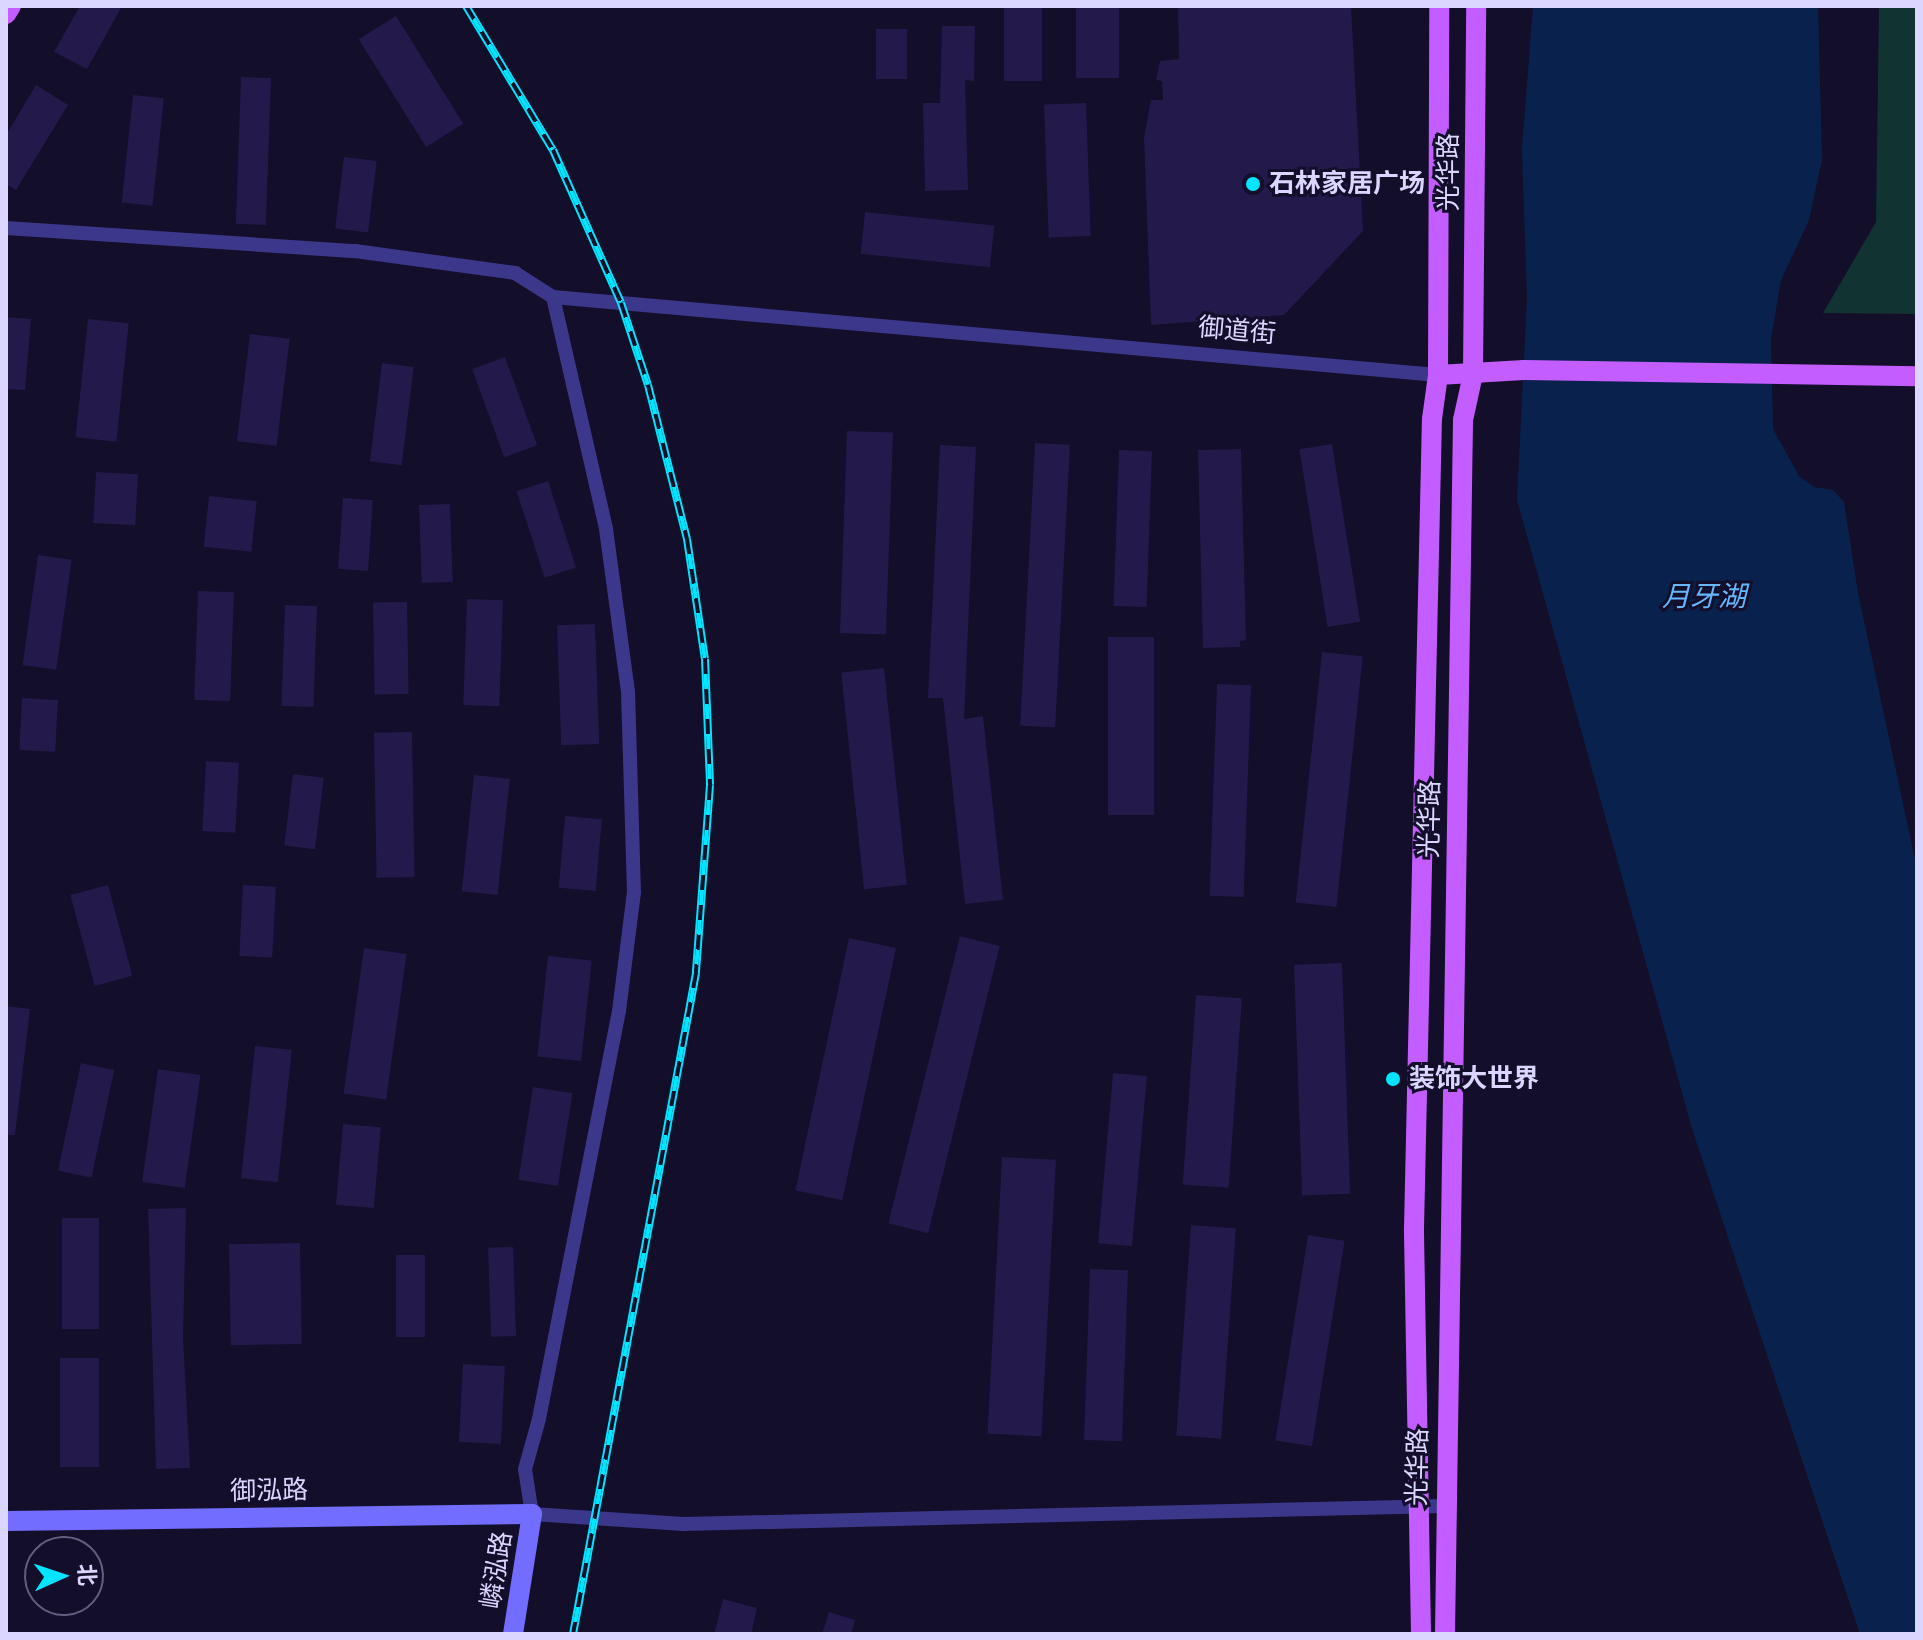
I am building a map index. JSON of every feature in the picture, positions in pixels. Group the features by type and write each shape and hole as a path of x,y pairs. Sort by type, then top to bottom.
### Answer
{"main road":[{"path":"6,14 11,6"},
{"name":"光华路","path":"1421,1634 1415,1507 1414,1228 1432,419 1438,375 1439,6"},
{"name":"光华路","path":"1445,1634 1444,1506 1463,420 1473,374 1476,6"},
{"path":"1438,375 1524,370 1917,376"}],"street":[{"path":"6,228 355,251 515,273 553,297 606,529 628,691 634,892 619,1011 539,1419 525,1469 532,1514 684,1524 1444,1506"},
{"name":"御道街","path":"553,297 1438,375"},
{"name":"御泓路","path":"6,1521 532,1514"},
{"name":"嶙泓路","path":"513,1634 532,1514"}],"green space":[{"path":"1879,6 1917,6 1917,314 1823,313 1876,222"}],"water":[{"name":"月牙湖","path":"1533,6 1818,6 1822,160 1809,220 1781,280 1771,339 1773,429 1799,476 1814,487 1833,490 1844,502 1858,593 1917,869 1917,1634 1860,1634 1693,1132 1517,500 1527,299 1522,149"}],"building":[{"path":"80,6 122,6 87,69 54,52"},
{"path":"1004,6 1042,6 1042,81 1004,81"},
{"path":"1076,6 1119,6 1119,78 1076,78"},
{"name":"石林家居广场","path":"1178,6 1351,6 1363,231 1284,315 1151,325 1144,137 1151,100 1163,100 1162,81 1156,80 1160,61 1179,59"},
{"path":"396,16 463,124 426,147 359,39"},
{"path":"942,26 975,26 974,81 965,80 968,190 925,191 923,103 940,103"},
{"path":"876,29 907,29 907,79 876,79"},
{"path":"241,77 271,78 266,225 236,224"},
{"path":"36,85 68,105 16,190 6,184 6,135"},
{"path":"133,95 164,98 153,206 122,202"},
{"path":"1086,103 1091,236 1049,237 1044,104"},
{"path":"344,157 377,161 368,232 335,228"},
{"path":"865,212 994,226 990,267 861,254"},
{"path":"6,317 31,319 25,390 6,389"},
{"path":"88,319 129,323 116,442 76,437"},
{"path":"250,334 290,339 277,446 237,441"},
{"path":"505,357 537,445 504,457 472,369"},
{"path":"382,363 414,367 402,465 370,461"},
{"path":"847,431 893,433 886,634 840,633"},
{"path":"1035,443 1070,445 1055,727 1020,726"},
{"path":"1332,444 1360,622 1328,627 1299,449"},
{"path":"940,445 976,447 964,719 983,716 1003,900 965,904 943,698 928,698"},
{"path":"1241,449 1246,640 1240,641 1240,647 1203,648 1198,450"},
{"path":"1119,450 1152,451 1147,607 1114,606"},
{"path":"96,472 138,474 135,525 93,523"},
{"path":"548,481 576,568 545,578 517,491"},
{"path":"209,496 257,501 251,552 204,547"},
{"path":"343,498 373,500 368,571 338,569"},
{"path":"450,504 453,582 422,583 419,505"},
{"path":"38,555 72,560 56,670 23,665"},
{"path":"198,591 234,592 230,701 194,700"},
{"path":"467,599 503,600 499,706 463,705"},
{"path":"407,602 409,694 375,695 373,603"},
{"path":"285,605 317,606 313,707 281,706"},
{"path":"595,624 599,744 561,745 557,625"},
{"path":"1108,637 1154,637 1154,815 1108,815"},
{"path":"1322,652 1363,656 1336,907 1296,903"},
{"path":"884,668 907,885 864,889 841,672"},
{"path":"1217,684 1251,685 1244,897 1210,896"},
{"path":"22,698 58,700 55,752 19,750"},
{"path":"412,732 415,877 377,878 374,733"},
{"path":"206,761 239,763 235,833 202,831"},
{"path":"293,774 324,778 315,849 284,845"},
{"path":"474,775 510,779 498,895 462,891"},
{"path":"565,816 602,819 596,891 559,888"},
{"path":"108,885 132,976 95,986 70,895"},
{"path":"243,885 276,887 272,958 239,956"},
{"path":"960,936 1000,946 928,1233 888,1223"},
{"path":"849,938 896,948 842,1200 795,1190"},
{"path":"364,948 407,954 386,1100 344,1094"},
{"path":"548,956 592,961 581,1061 537,1056"},
{"path":"1342,963 1350,1194 1302,1196 1294,965"},
{"path":"1196,995 1242,998 1229,1188 1183,1185"},
{"path":"6,1006 30,1009 15,1135 6,1135"},
{"path":"255,1046 292,1050 278,1182 241,1178"},
{"path":"81,1063 114,1070 91,1178 58,1171"},
{"path":"158,1069 201,1075 185,1188 142,1182"},
{"path":"1113,1073 1147,1076 1132,1246 1098,1243"},
{"path":"533,1087 573,1093 558,1186 518,1180"},
{"path":"343,1124 381,1127 374,1208 336,1205"},
{"path":"1002,1157 1056,1160 1041,1436 988,1434"},
{"path":"186,1208 183,1338 190,1468 156,1469 148,1209"},
{"path":"62,1218 99,1218 99,1329 62,1329"},
{"path":"1191,1225 1236,1228 1221,1439 1176,1435"},
{"path":"1308,1235 1345,1241 1312,1446 1275,1440"},
{"path":"300,1243 302,1344 231,1345 229,1244"},
{"path":"513,1247 516,1336 491,1337 488,1248"},
{"path":"396,1255 425,1255 425,1337 396,1337"},
{"path":"1090,1269 1128,1270 1122,1441 1084,1440"},
{"path":"60,1358 99,1358 99,1467 60,1467"},
{"path":"463,1364 505,1366 501,1444 459,1442"},
{"path":"723,1599 757,1608 751,1634 714,1634"},
{"path":"829,1612 855,1620 851,1634 822,1634"}],"railway":[{"path":"466,6 553,150 621,303 648,385 687,539 705,659 710,785 696,973 573,1634"}],"place":[{"name":"石林家居广场","path":"1253,184"},
{"name":"装饰大世界","path":"1393,1079"}]}
